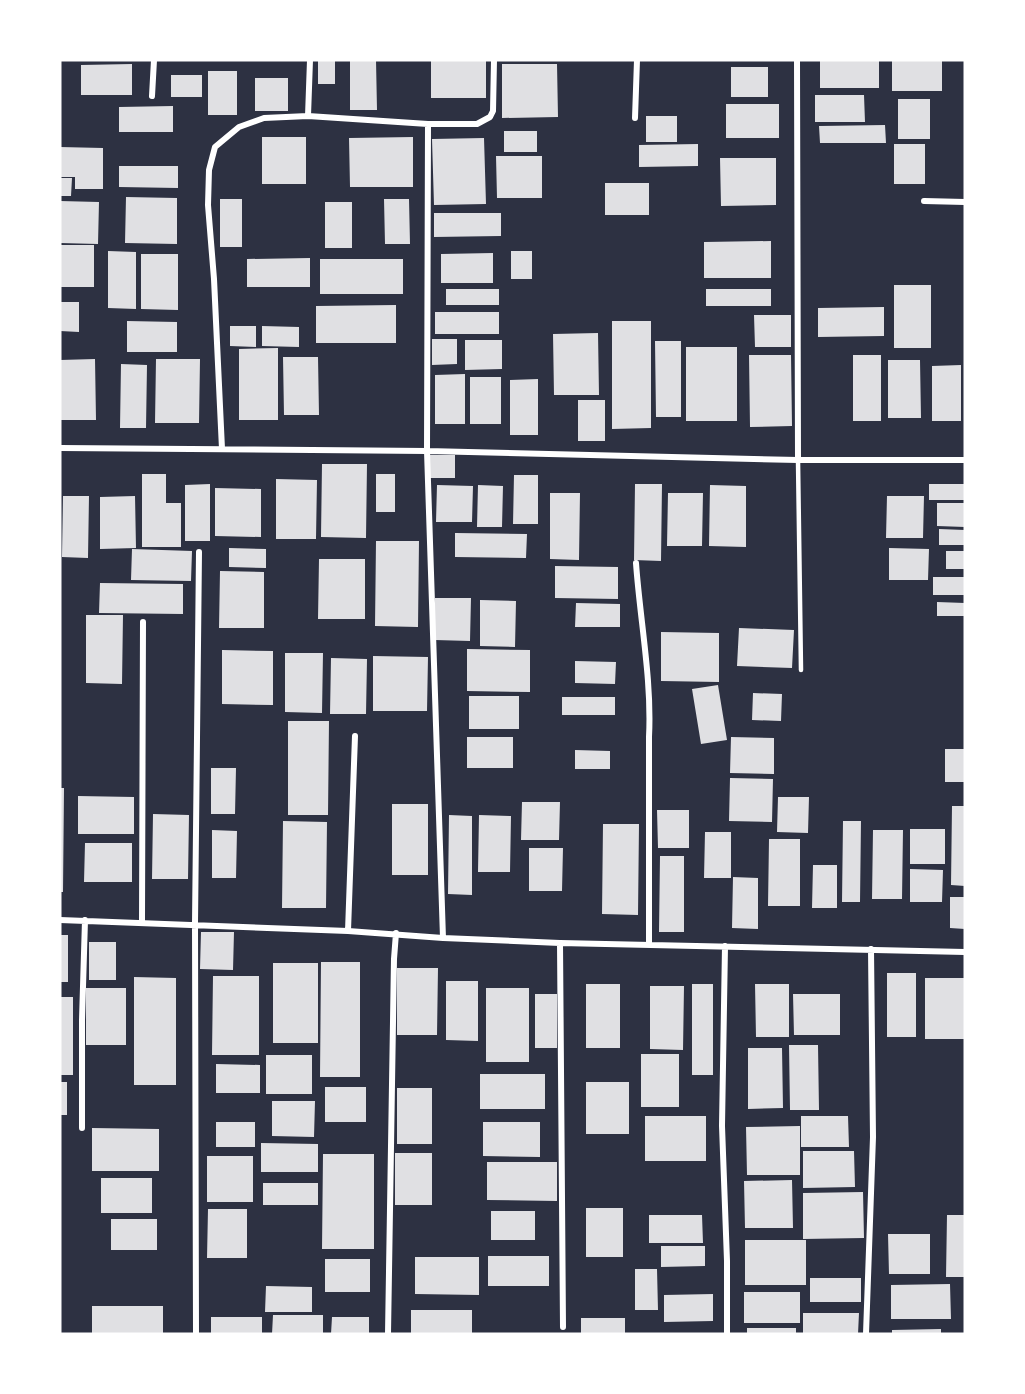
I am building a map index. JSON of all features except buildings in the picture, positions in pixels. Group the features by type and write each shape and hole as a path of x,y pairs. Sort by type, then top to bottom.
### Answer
{"street":[{"path":"152,96 154,60"},
{"path":"308,116 310,60"},
{"path":"222,449 208,206 209,170 215,147 239,127 264,118 308,116 428,124 477,124 490,117 493,111 494,60"},
{"path":"635,118 637,60"},
{"path":"797,60 798,460"},
{"path":"428,124 427,451 442,938"},
{"path":"924,201 965,202"},
{"path":"60,448 427,451 798,460 965,460"},
{"path":"196,1334 195,924 199,552"},
{"path":"636,563 650,705 649,944"},
{"path":"142,922 143,622"},
{"path":"348,931 355,736"},
{"path":"60,920 396,933 442,938 560,943 965,952"},
{"path":"82,1128 85,921"},
{"path":"388,1334 396,933"},
{"path":"560,943 563,1327"},
{"path":"725,946 722,1126 727,1334"},
{"path":"866,1334 873,1137 871,949"}],"lane":[{"path":"798,460 801,670"}]}
